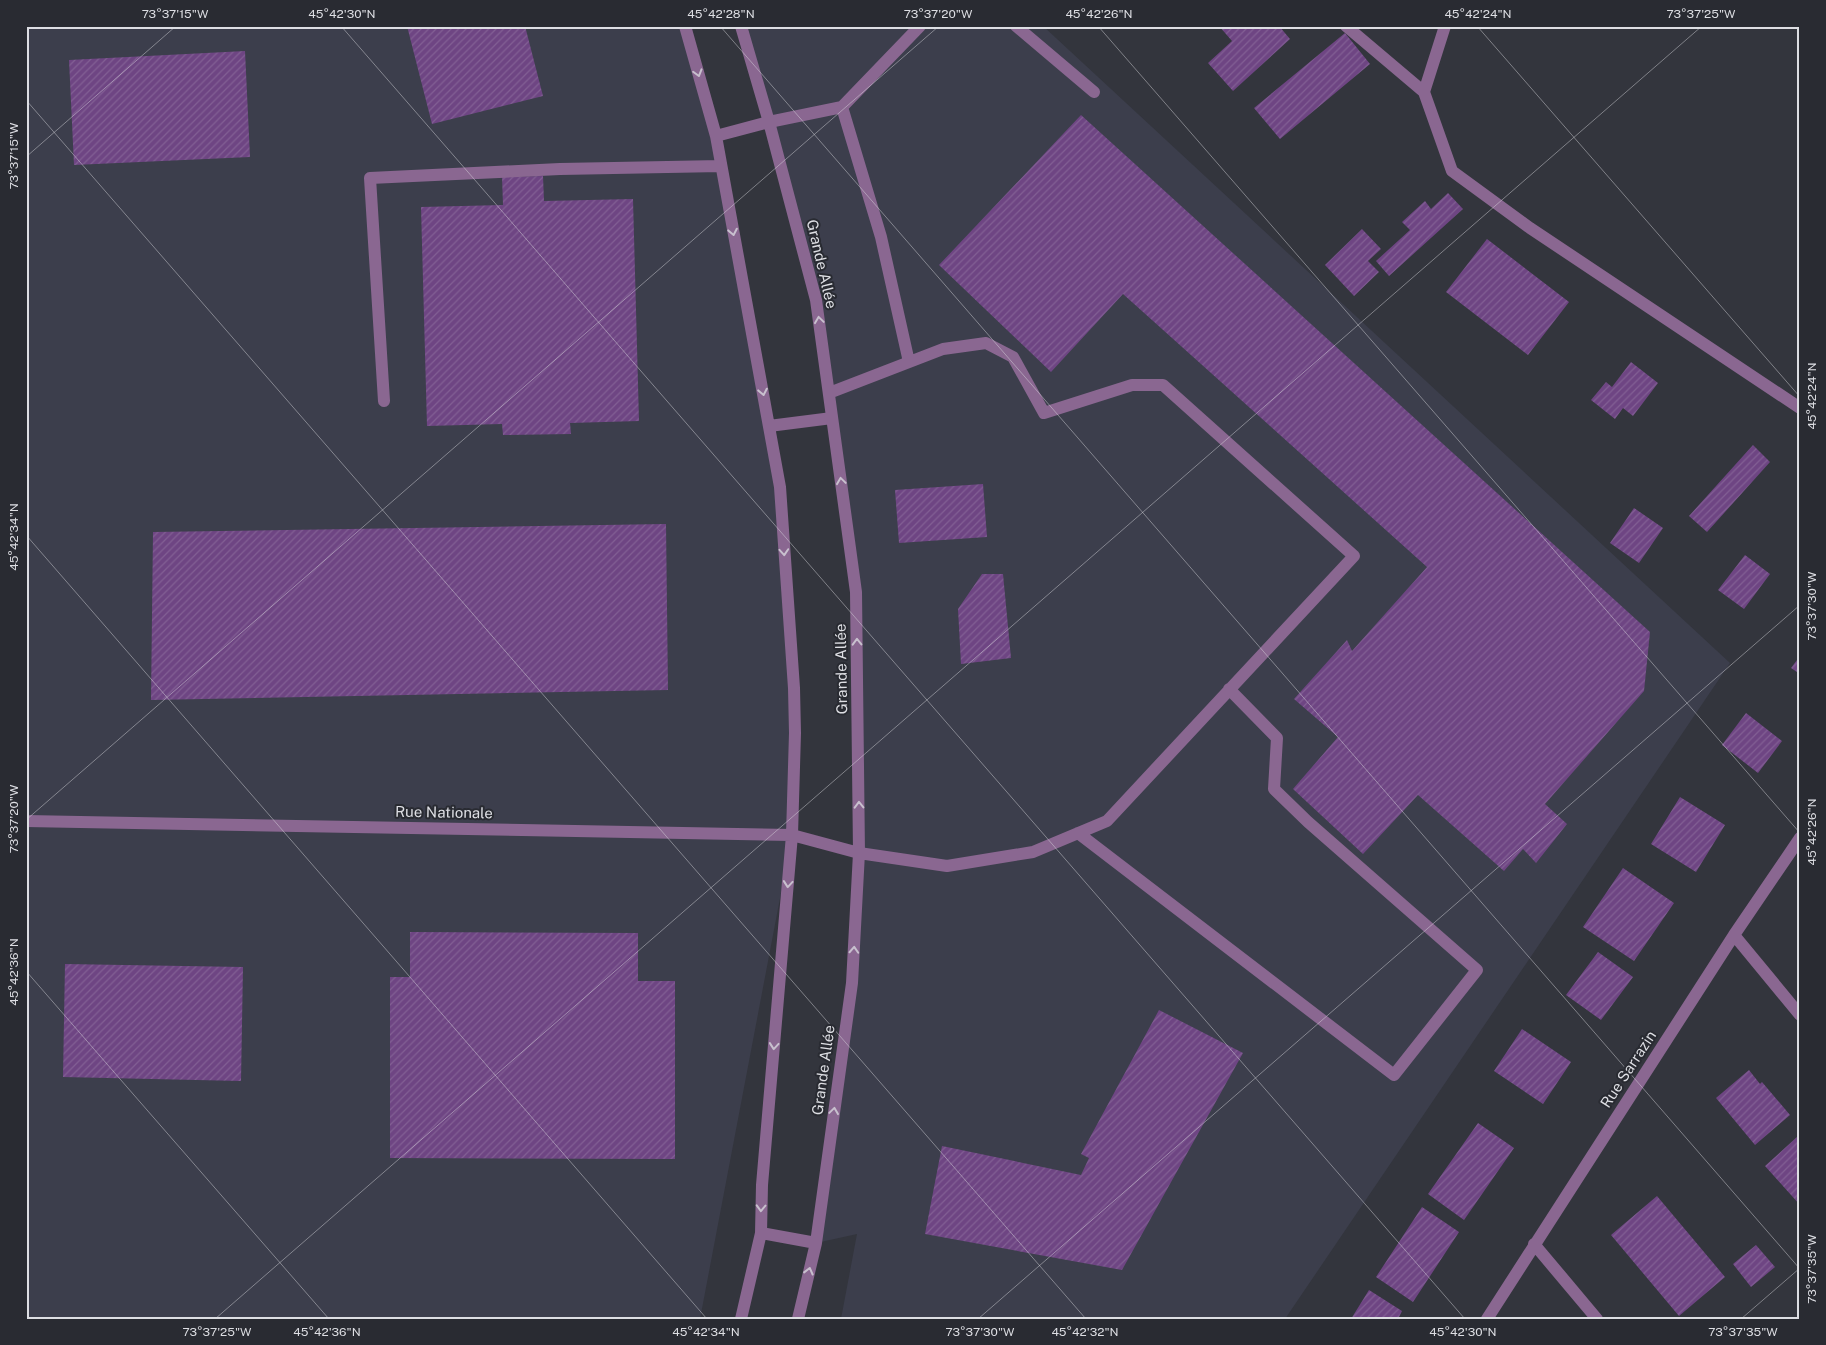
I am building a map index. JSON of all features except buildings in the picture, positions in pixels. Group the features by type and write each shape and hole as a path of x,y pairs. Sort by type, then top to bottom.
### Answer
{"street":[{"path":"685,26 716,136 780,487 794,688 795,733 792,835 763,1175 760,1233 740,1319"},
{"name":"Grande Allée","path":"741,26 769,122 816,300 856,592 859,853 852,983 816,1243 798,1319"},
{"path":"716,136 769,122 842,108 920,26"},
{"path":"1016,26 1094,92"},
{"path":"1346,26 1424,92 1452,171 1530,228 1800,408"},
{"path":"1424,92 1445,26"},
{"path":"829,393 909,362 881,237 842,108"},
{"path":"384,401 370,178 560,169 721,166"},
{"name":"Rue Nationale","path":"26,821 792,835 859,853 947,866 1033,852 1106,821 1354,556 1163,384 1132,385 1044,413 1013,357 986,343 943,349 909,362"},
{"path":"769,426 832,418"},
{"path":"1078,833 1394,1075 1477,970 1308,822 1274,789 1277,738 1229,689"},
{"name":"Rue Sarrazin","path":"1487,1319 1734,935 1800,838"},
{"path":"1734,935 1800,1015"},
{"path":"760,1233 816,1243"},
{"path":"1534,1244 1597,1319"}],"shaded area":[{"path":"26,26 685,26 716,136 780,487 794,688 792,835 700,1319 26,1319"},
{"path":"738,26 1043,26 1730,663 1285,1319 841,1319 857,1234 816,1243 852,983 856,592 816,300"}]}
